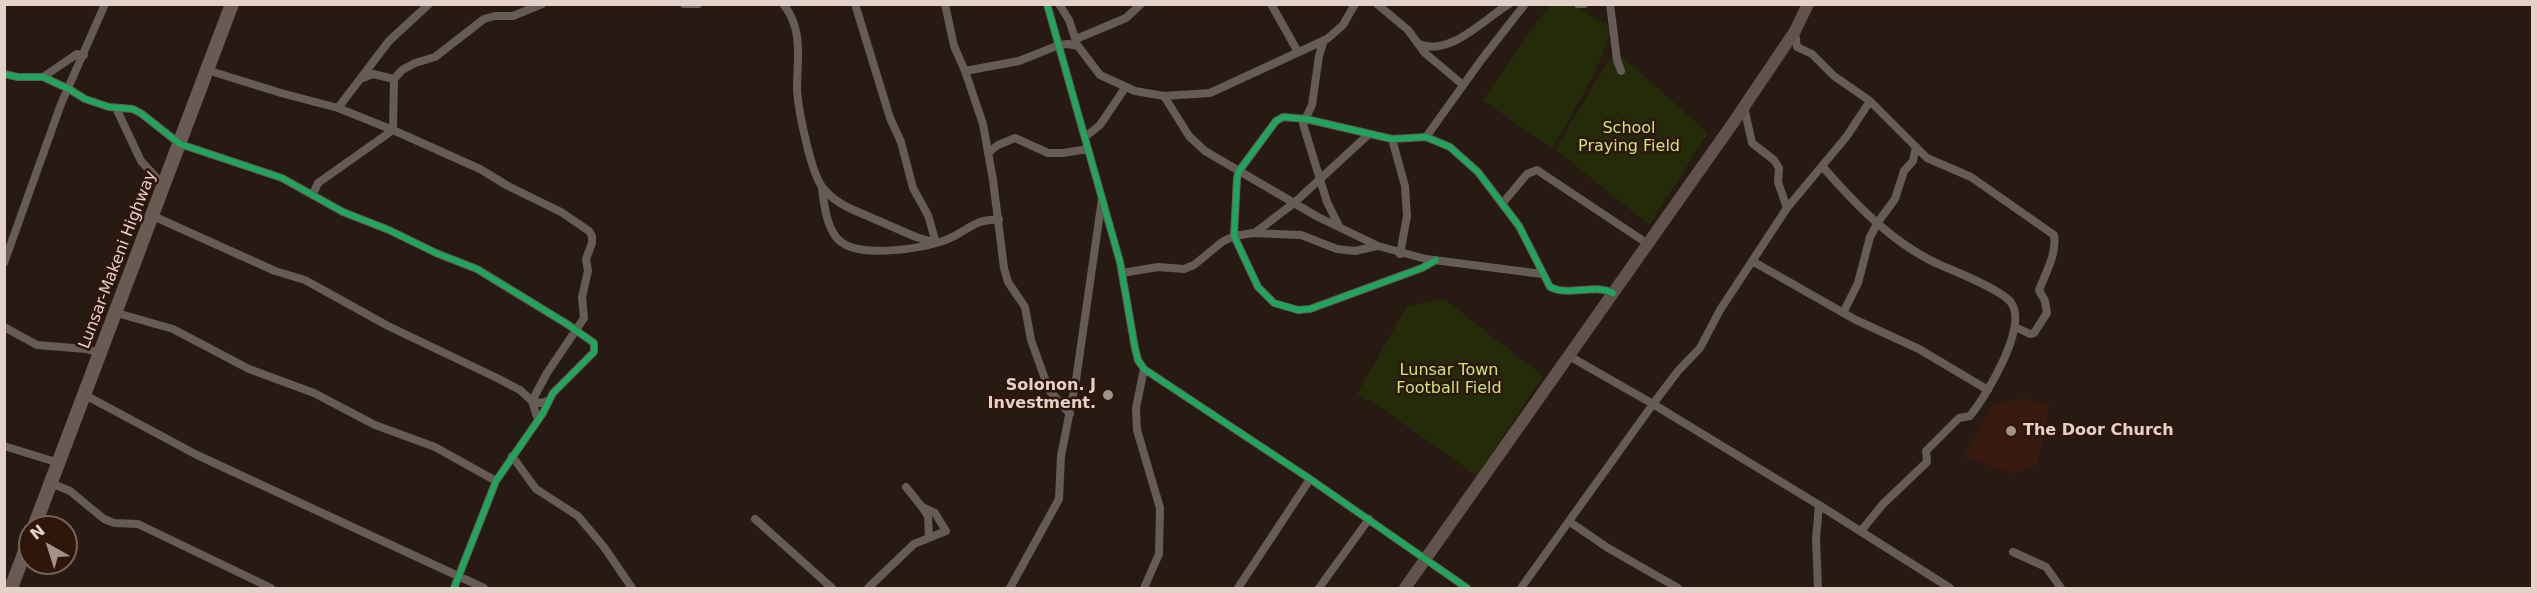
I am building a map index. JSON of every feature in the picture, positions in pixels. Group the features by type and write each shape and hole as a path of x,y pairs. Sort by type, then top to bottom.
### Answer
{"main road":[{"name":"Lunsar-Makeni Highway","path":"39,515 117,313 232,4"},
{"path":"11,588 18,570"}],"street":[{"path":"4,263 69,88 105,4"},
{"path":"338,108 389,41 429,4"},
{"path":"684,4 698,4"},
{"path":"783,4 795,26 798,38 797,89 808,149 822,188 831,231 844,245 870,250 894,250 936,243 980,222 999,219"},
{"path":"855,4 890,118 901,142 913,188 928,214 936,243"},
{"path":"945,4 954,46 983,124 1008,282 1025,307 1031,340 1049,390 1070,414"},
{"path":"1047,4 1071,42 1100,75 1125,88 1150,95 1164,96 1219,91 1324,40 1343,25 1355,4"},
{"path":"1059,4 1069,20 1085,137 1103,195 1122,273 1136,354 1144,369 1369,519 1467,588"},
{"path":"965,71 1019,61 1071,42 1126,18 1141,4"},
{"path":"1271,4 1298,52"},
{"path":"1377,4 1408,30 1425,53 1463,86"},
{"path":"1419,44 1432,47 1464,38 1509,4"},
{"path":"1426,137 1525,4"},
{"path":"1578,4 1584,4"},
{"path":"1610,4 1617,60 1622,71"},
{"path":"1405,588 1744,107 1795,31 1808,4"},
{"path":"393,130 394,79 402,70 435,57 484,19 495,16 513,16 536,6"},
{"path":"1795,31 1797,47 1812,54 1834,76 1870,101 1927,158 1982,184 2054,235 2055,244 2052,257 2039,290 2047,313 2034,333 2030,334 2015,327"},
{"path":"1324,40 1319,56 1312,105 1303,124 1333,218 1342,229"},
{"path":"43,77 76,54 84,55"},
{"path":"207,70 338,108 393,130 480,169 508,186 561,212 589,231 592,243 586,259 588,271 582,297 584,318 578,331 547,374 532,401 538,420"},
{"path":"4,74 18,77 43,77 69,88 85,99 116,108 133,109 180,144 282,178 343,212 477,269 594,343 594,352 548,400 538,420 496,481 454,588"},
{"path":"362,78 373,74 394,79"},
{"path":"1085,137 1100,125 1125,88"},
{"path":"1164,96 1195,143 1294,203 1377,246 1400,254 1542,274"},
{"path":"1521,588 1653,404 1700,348 1720,310 1787,208 1858,121 1870,101"},
{"path":"1744,107 1752,143 1774,160 1779,168 1778,182 1787,208"},
{"path":"116,108 141,161 164,186"},
{"path":"1436,260 1422,268 1310,309 1298,310 1274,303 1264,296 1258,287 1234,236 1239,171 1280,118 1306,118 1392,139 1426,137 1450,147 1464,158 1502,204 1520,226 1546,283 1555,290 1604,289 1613,293"},
{"path":"313,194 318,183 393,130"},
{"path":"1253,233 1294,203 1369,134"},
{"path":"988,153 998,145 1015,138 1048,153 1088,149"},
{"path":"1392,139 1405,186 1407,216 1400,254"},
{"path":"1843,313 1858,283 1865,251 1878,222 1895,199 1904,171 1913,161 1916,147"},
{"path":"1822,166 1898,241 1920,256 1964,274 2009,300 2014,306 2015,327 1988,390 1970,416 1959,418 1926,451 1927,462 1883,504 1861,531"},
{"path":"1502,204 1527,174 1537,170 1648,244"},
{"path":"822,188 849,208 936,243"},
{"path":"1010,588 1059,499 1062,456 1103,195"},
{"path":"153,216 275,271 305,280 369,316 520,390 532,401 540,403 548,400"},
{"path":"1122,273 1158,267 1184,269 1194,265 1222,242 1234,236 1253,233 1302,235 1337,249 1355,251 1377,246"},
{"path":"1752,261 1843,313 1919,349 1988,390"},
{"path":"117,313 173,329 249,369 314,393 375,424 435,447 496,481"},
{"path":"4,327 37,345 86,349 100,353"},
{"path":"1569,356 1819,505 1950,588"},
{"path":"1144,369 1136,408 1137,430 1160,508 1159,554 1144,588"},
{"path":"85,394 197,455 484,588"},
{"path":"4,446 59,463"},
{"path":"512,456 536,489 578,516 604,547 632,588"},
{"path":"1238,588 1310,479"},
{"path":"51,483 70,491 104,519 114,524 138,524 271,588"},
{"path":"906,487 928,516 929,537"},
{"path":"1818,588 1816,539 1819,505"},
{"path":"868,588 914,544 946,531 935,513 922,507"},
{"path":"755,519 832,588"},
{"path":"1319,588 1369,519"},
{"path":"1570,522 1608,548 1678,588"},
{"path":"2013,552 2046,567 2061,588"},
{"path":"1931,578 1932,588"}],"shaded area":[{"name":"The Door Church","path":"2024,398 2050,405 2037,465 2015,474 1964,457 1991,406"}],"green space":[{"path":"1549,5 1575,5 1612,29 1594,75 1552,149 1483,100"},
{"name":"School Praying Field","path":"1615,50 1708,133 1649,225 1555,149"},
{"name":"Lunsar Town Football Field","path":"1444,299 1543,376 1477,476 1377,405 1357,394 1407,306"}],"cycle path":[{"path":"1047,4 1120,262 1135,348 1138,360 1144,369 1310,479 1467,588"},
{"path":"4,74 18,77 43,77 85,99 109,107 133,109 180,144 282,178 343,212 477,269 594,343 594,352 553,393 543,413 496,481 454,588"},
{"path":"1436,260 1422,268 1310,309 1298,310 1274,303 1258,287 1234,236 1239,171 1276,121 1283,117 1306,119 1392,139 1426,137 1450,147 1478,172 1519,226 1550,287 1565,291 1598,289 1613,293"}],"place":[{"name":"Solonon. J Investment.","path":"1108,395"},
{"name":"The Door Church","path":"2011,431"}]}
